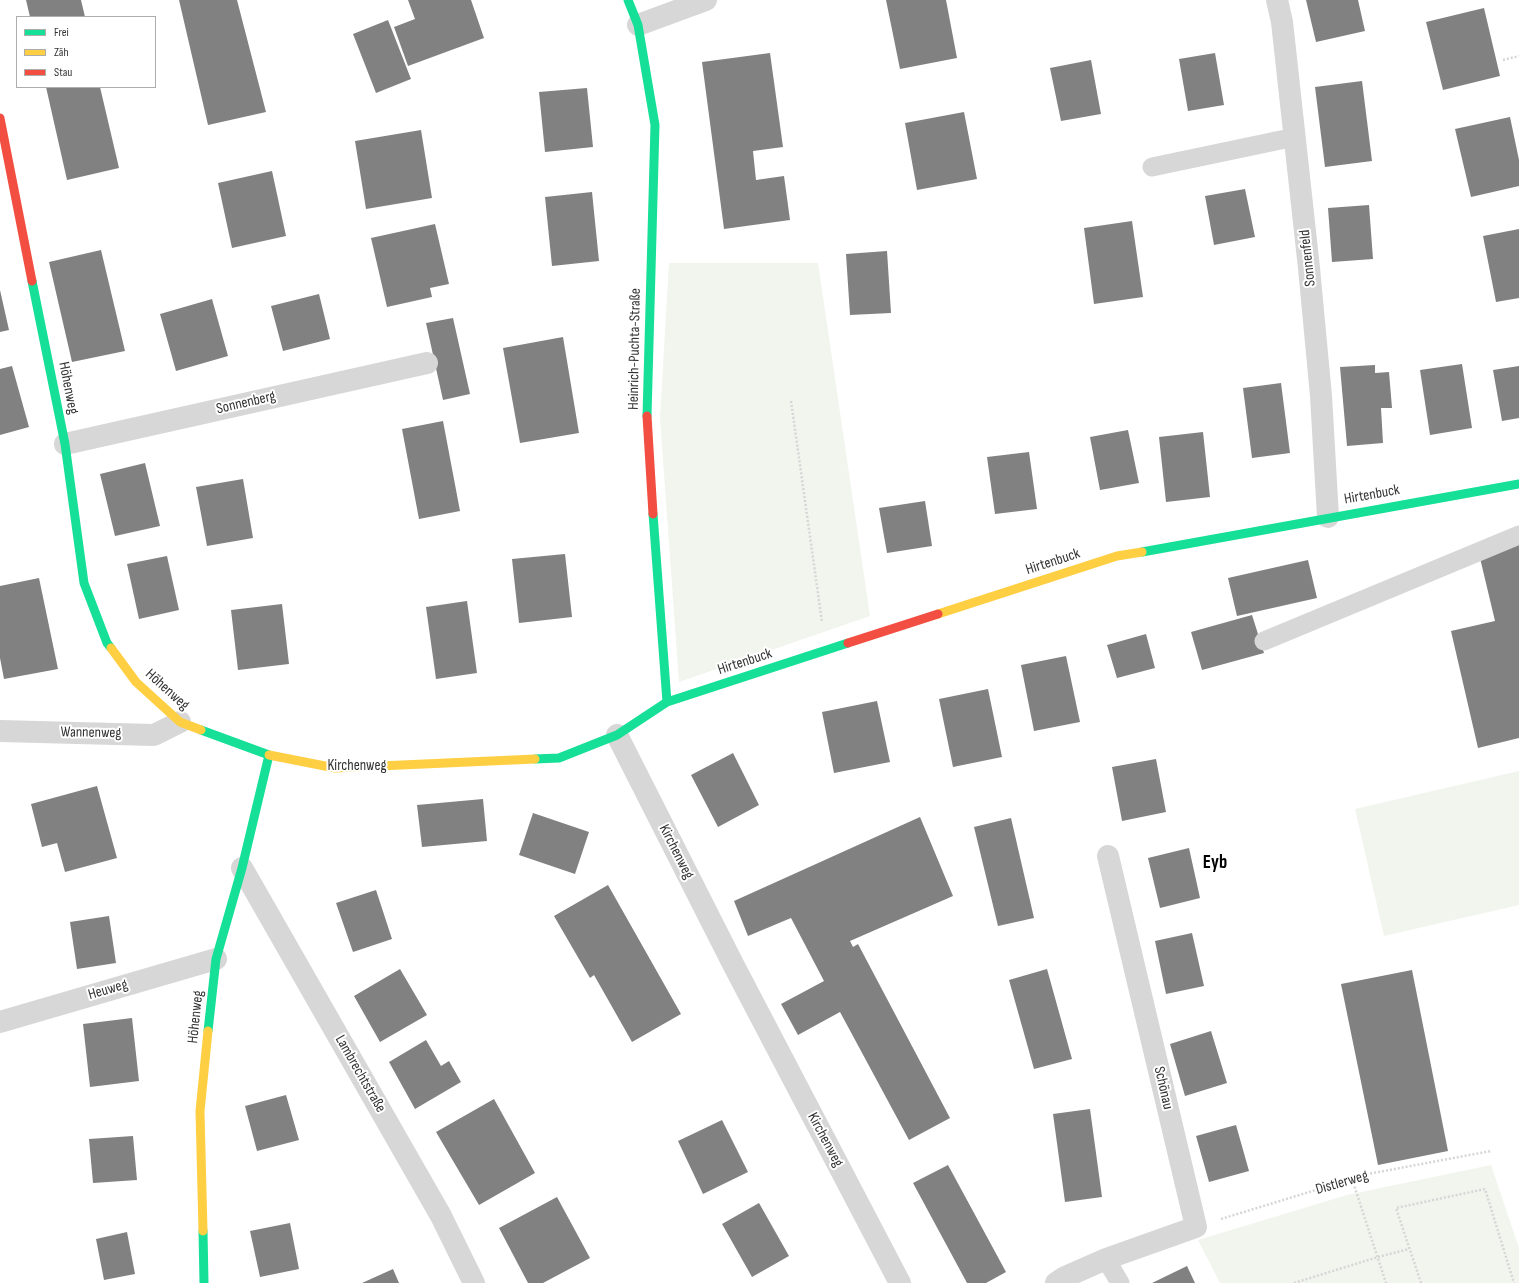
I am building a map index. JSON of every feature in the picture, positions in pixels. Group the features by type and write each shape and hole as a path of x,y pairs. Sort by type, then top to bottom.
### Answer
{"street":[{"name":"Heinrich-Puchta-Straße","path":"628,0 638,25 655,125 647,427 666,702"},
{"path":"638,25 706,0"},
{"name":"Sonnenfeld","path":"1277,0 1282,22 1320,380 1328,517"},
{"name":"Höhenweg","path":"0,118 66,444 84,583 107,643 136,682 180,722 269,755 242,868 216,959 200,1111 204,1283"},
{"name":"Sonnenberg","path":"66,444 427,362"},
{"name":"Hirtenbuck","path":"617,735 666,702 1117,556 1519,484"},
{"name":"Wannenweg","path":"0,731 154,735 180,722"},
{"name":"Kirchenweg","path":"269,755 335,768 559,758 617,735 733,964 900,1283"},
{"name":"Schönau","path":"1108,856 1196,1227"},
{"name":"Lambrechtstraße","path":"242,868 442,1216 474,1283"},
{"name":"Heuweg","path":"0,1022 216,959"},
{"path":"1056,1283 1065,1277 1106,1259 1196,1227"}],"lane":[{"path":"1152,167 1295,137"},
{"path":"1264,641 1519,535"},
{"path":"1106,1259 1120,1283"}],"path":[{"path":"1503,60 1519,56"},
{"path":"791,400 826,650"},
{"name":"Distlerweg","path":"1196,1227 1368,1174 1491,1151"},
{"path":"1352,1179 1386,1283"},
{"path":"1421,1283 1396,1208 1485,1189 1514,1283"},
{"path":"1294,1283 1409,1249"}],"shaded area":[{"path":"669,263 818,263 870,616 679,682 660,418"},
{"path":"1519,771 1519,905 1384,936 1355,809"},
{"path":"1491,1165 1519,1248 1519,1283 1220,1283 1198,1240 1347,1195"}],"building":[{"path":"26,0 81,0 85,16 30,16"},
{"path":"179,0 237,0 266,112 208,125"},
{"path":"408,0 471,0 484,38 408,66 394,27 415,19"},
{"path":"886,0 946,0 957,58 900,69"},
{"path":"1306,0 1358,0 1365,31 1316,42"},
{"path":"1484,8 1500,76 1443,90 1426,22"},
{"path":"388,20 411,79 376,93 353,34"},
{"path":"770,53 783,147 753,151 756,180 784,176 790,220 724,229 702,62"},
{"path":"1215,53 1224,105 1188,111 1179,59"},
{"path":"1091,60 1101,114 1061,121 1050,68"},
{"path":"1362,81 1372,161 1325,167 1315,87"},
{"path":"46,88 100,88 119,168 67,180"},
{"path":"587,88 593,147 545,152 539,92"},
{"path":"964,112 977,179 917,190 905,123"},
{"path":"1510,117 1519,160 1519,186 1471,197 1455,129"},
{"path":"421,130 432,198 366,209 355,141"},
{"path":"272,171 286,236 232,248 218,183"},
{"path":"1245,189 1255,237 1214,245 1205,196"},
{"path":"592,192 599,261 552,266 545,197"},
{"path":"1369,205 1373,259 1332,262 1328,208"},
{"path":"1132,221 1143,297 1094,304 1084,228"},
{"path":"435,224 449,284 430,288 432,297 387,307 371,238"},
{"path":"1519,229 1519,298 1496,302 1483,236"},
{"path":"101,250 125,351 72,362 49,262"},
{"path":"887,251 891,313 850,315 846,254"},
{"path":"0,290 9,330 0,332"},
{"path":"319,294 330,339 283,351 271,306"},
{"path":"212,299 228,356 176,371 160,314"},
{"path":"453,318 470,394 443,400 426,323"},
{"path":"563,337 579,433 520,443 503,348"},
{"path":"1462,364 1472,428 1430,435 1420,370"},
{"path":"1375,365 1375,373 1389,372 1392,408 1381,408 1383,443 1347,446 1340,367"},
{"path":"12,366 29,427 0,435 0,369"},
{"path":"1519,366 1519,418 1502,421 1493,370"},
{"path":"1281,383 1290,453 1252,458 1243,388"},
{"path":"443,421 460,511 419,519 402,429"},
{"path":"1128,430 1139,483 1100,490 1090,437"},
{"path":"1203,432 1210,497 1166,502 1159,437"},
{"path":"1029,452 1037,509 995,514 987,457"},
{"path":"145,463 160,526 115,536 100,474"},
{"path":"243,479 253,538 207,546 196,487"},
{"path":"925,501 932,546 887,553 879,508"},
{"path":"1519,543 1519,738 1478,748 1451,631 1495,621 1480,558"},
{"path":"565,554 572,617 519,623 512,559"},
{"path":"167,556 179,610 139,619 127,564"},
{"path":"1308,560 1317,598 1237,616 1228,578"},
{"path":"39,578 58,669 4,679 0,658 0,586"},
{"path":"467,601 477,673 436,679 426,607"},
{"path":"282,604 289,664 238,670 231,610"},
{"path":"1252,615 1264,653 1202,670 1191,632"},
{"path":"1146,634 1155,668 1117,678 1107,645"},
{"path":"1066,656 1080,722 1034,731 1021,665"},
{"path":"988,689 1002,757 953,767 939,699"},
{"path":"877,701 890,762 834,773 822,712"},
{"path":"733,753 759,805 718,827 691,775"},
{"path":"1156,759 1166,812 1122,821 1112,767"},
{"path":"97,786 117,858 65,872 57,843 42,847 31,804"},
{"path":"483,799 487,841 422,847 417,805"},
{"path":"533,813 589,832 575,874 519,855"},
{"path":"920,817 953,896 850,941 853,947 858,944 950,1118 909,1140 840,1012 798,1035 781,1004 824,981 791,918 748,936 734,901"},
{"path":"1011,818 1034,918 998,926 974,827"},
{"path":"1189,848 1200,898 1160,908 1148,858"},
{"path":"608,885 681,1014 632,1042 594,975 590,978 554,916"},
{"path":"376,890 392,939 353,952 336,903"},
{"path":"109,916 116,963 77,969 70,922"},
{"path":"1192,933 1204,986 1166,994 1155,941"},
{"path":"400,969 427,1015 380,1042 354,996"},
{"path":"1047,969 1072,1059 1034,1069 1009,980"},
{"path":"1412,970 1448,1151 1378,1165 1341,984"},
{"path":"132,1018 139,1081 90,1087 83,1024"},
{"path":"1211,1031 1227,1083 1185,1096 1170,1044"},
{"path":"426,1040 441,1066 449,1061 461,1082 415,1109 389,1062"},
{"path":"286,1095 299,1140 257,1151 245,1106"},
{"path":"494,1099 535,1173 479,1205 436,1132"},
{"path":"1090,1109 1102,1197 1065,1202 1053,1114"},
{"path":"722,1120 748,1172 703,1194 678,1141"},
{"path":"1236,1125 1249,1171 1209,1182 1196,1136"},
{"path":"133,1136 137,1180 93,1183 89,1139"},
{"path":"948,1165 1006,1272 986,1283 967,1283 913,1183"},
{"path":"557,1197 590,1258 543,1283 528,1283 499,1228"},
{"path":"759,1203 789,1256 752,1277 722,1224"},
{"path":"290,1223 299,1269 260,1277 250,1231"},
{"path":"127,1232 135,1274 104,1280 96,1239"},
{"path":"1187,1266 1195,1283 1152,1283"},
{"path":"393,1269 399,1283 362,1283"}],"traffic: fast":[{"path":"628,0 638,25 655,125 647,416"},
{"path":"32,281 65,444 84,583 107,643 111,648"},
{"path":"1142,552 1519,484"},
{"path":"653,514 667,702"},
{"path":"535,759 559,758 617,735 667,702 848,643"},
{"path":"201,730 269,755 242,868 216,959 208,1031"},
{"path":"203,1231 204,1283"}],"traffic: slow":[{"path":"938,614 1117,556 1142,552"},
{"path":"111,648 136,682 180,722 201,730"},
{"path":"269,755 335,768 535,759"},
{"path":"203,1231 200,1111 208,1031"}],"traffic: jam":[{"path":"0,118 32,281"},
{"path":"647,416 653,514"},
{"path":"848,643 938,614"}],"district":[{"name":"Eyb","path":"1215,863"}]}
